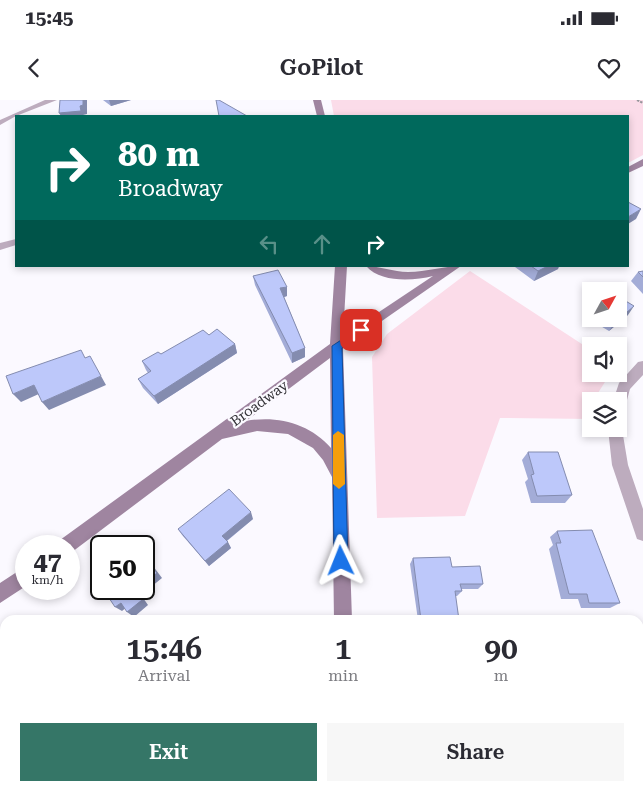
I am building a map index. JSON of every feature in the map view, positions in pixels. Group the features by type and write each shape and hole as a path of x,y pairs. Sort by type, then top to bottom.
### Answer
{"main road":[{"path":"317,100 321,115"},
{"path":"629,169 643,162"},
{"path":"341,267 336,324 343,615"},
{"path":"373,267 392,275 417,277 446,267"},
{"name":"Broadway","path":"80,536 337,346 455,267"},
{"path":"200,446 229,432 250,426 272,425 295,429 312,438 323,447 333,464 339,482"},
{"path":"0,594 15,583"}],"street":[{"path":"16,115 36,105 53,100"},
{"path":"0,123 15,116"},
{"path":"0,247 15,242"},
{"path":"623,392 624,387 643,366"},
{"path":"616,437 620,465 643,532"}],"path":[{"path":"637,100 643,102"}],"shaded area":[{"path":"331,100 643,100 643,155 629,162 629,115 334,115"},
{"path":"470,271 582,344 582,382 605,382 599,392 582,392 582,419 500,418 465,516 377,518 372,357 387,334"}],"building":[{"path":"60,100 83,100 83,105 80,106 81,111 59,113"},
{"path":"216,100 245,115 219,115"},
{"path":"629,203 641,209 629,216"},
{"path":"532,267 546,267 538,271"},
{"path":"278,270 287,287 280,288 305,348 292,353 253,276"},
{"path":"628,302 634,306 628,311"},
{"path":"217,329 235,344 154,396 138,379 151,371 142,361 158,352 161,354 203,330 209,335"},
{"path":"81,350 85,358 90,356 101,376 42,402 34,385 13,394 6,376"},
{"path":"528,452 558,452 572,495 537,496 531,475 534,474"},
{"path":"229,489 251,512 222,536 228,542 205,561 178,529"},
{"path":"592,530 620,603 589,603 587,594 569,594 556,543 561,543 557,531"},
{"path":"450,557 452,567 480,566 483,584 460,584 462,591 455,591 458,615 420,615 413,558"},
{"path":"110,600 142,600 127,612 121,603 115,607"}],"slow traffic":[{"path":"338,435 339,484"}],"route":[{"path":"341,561 337,346 361,330"}]}
